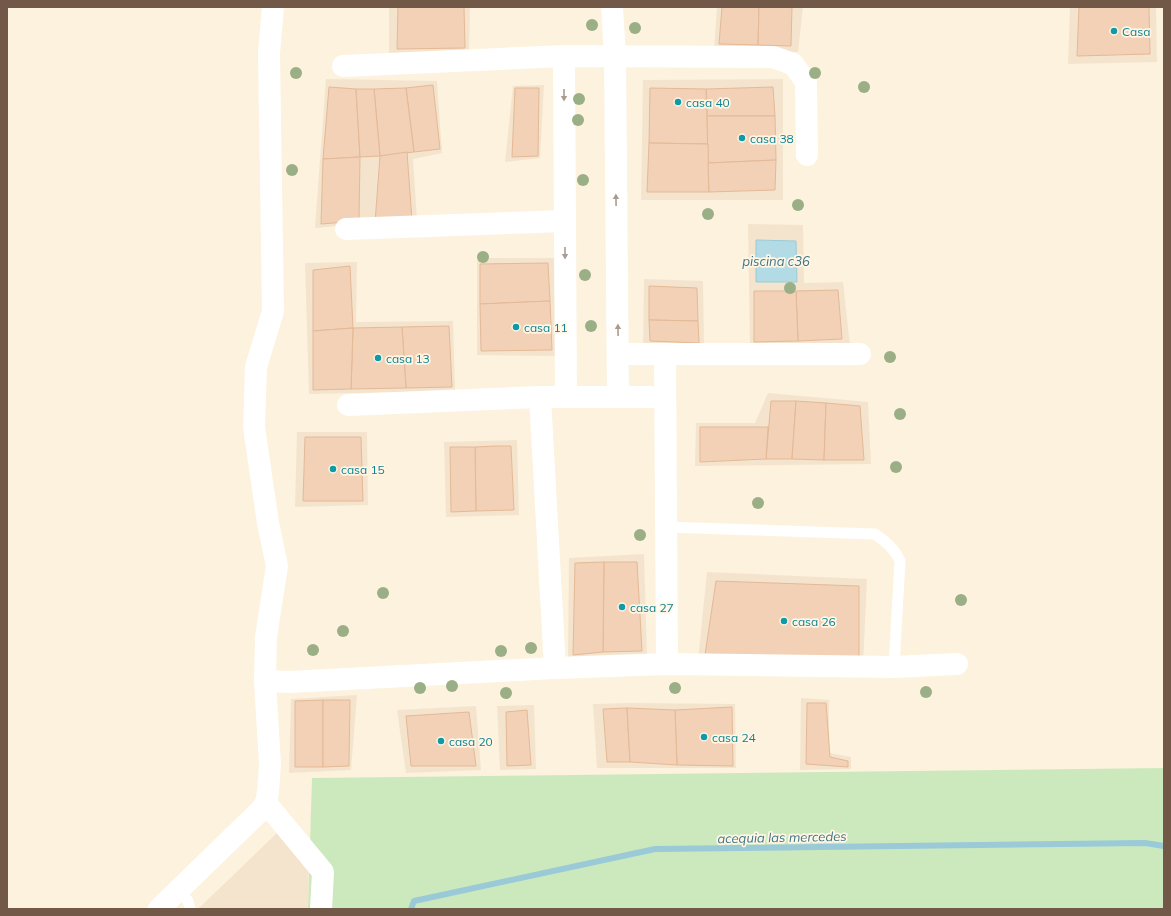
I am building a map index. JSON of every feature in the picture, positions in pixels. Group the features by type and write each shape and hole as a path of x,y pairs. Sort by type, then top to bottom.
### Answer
{"street":[{"path":"159,909 260,811 266,803 268,792 270,764 265,682 266,636 277,566 268,523 254,427 256,367 273,311 270,53 273,7"},
{"path":"612,7 615,56 618,397"},
{"path":"564,56 566,397"},
{"path":"343,66 564,56 773,57 793,64 806,82 807,155"},
{"path":"346,229 565,221"},
{"path":"618,354 860,354"},
{"path":"665,354 667,664"},
{"path":"540,397 555,668"},
{"path":"348,405 540,397 665,397"},
{"path":"265,682 667,664 894,667 956,664"},
{"path":"266,803 322,872 321,909"}],"lane":[{"path":"666,527 875,534 887,542 896,552 900,560 894,667"},
{"path":"179,890 188,901 190,909"}],"shaded area":[{"path":"389,7 470,7 469,52 389,55"},
{"path":"717,7 803,7 798,52 714,50"},
{"name":"Casa","path":"1070,7 1156,7 1157,62 1068,64"},
{"path":"326,79 437,81 442,153 413,159 417,219 315,228"},
{"path":"783,79 783,200 641,200 643,80"},
{"path":"544,85 540,158 505,162 513,86"},
{"path":"748,224 803,225 804,283 843,282 850,346 750,346"},
{"path":"477,258 554,258 556,356 477,355"},
{"path":"357,262 356,322 453,321 455,391 309,394 305,263"},
{"path":"644,279 703,281 704,347 643,347"},
{"path":"768,393 868,402 871,464 695,466 696,423 755,423"},
{"name":"casa 15","path":"297,432 367,432 368,505 295,507"},
{"path":"517,440 519,515 446,517 444,442"},
{"path":"644,554 647,657 568,659 569,558"},
{"name":"casa 26","path":"707,572 867,579 863,663 698,660"},
{"path":"357,695 351,770 289,773 291,699"},
{"path":"801,698 829,700 829,753 851,757 851,769 800,770"},
{"path":"593,704 735,704 736,768 597,768"},
{"path":"534,705 536,769 500,770 497,706"},
{"name":"casa 20","path":"476,706 481,770 406,773 397,710"},
{"path":"279,831 309,857 308,909 198,909"}],"green space":[{"path":"1164,768 1164,909 308,909 312,778"}],"water":[{"name":"piscina c36","path":"756,240 796,241 797,282 756,282"}],"building":[{"path":"398,7 464,7 465,48 397,49"},
{"path":"722,7 759,7 758,45 719,44"},
{"path":"759,7 792,7 791,46 758,45"},
{"name":"Casa","path":"1079,7 1149,7 1150,54 1077,56"},
{"path":"433,85 440,149 414,152 406,88"},
{"path":"329,87 356,89 360,157 323,159"},
{"path":"773,87 775,116 707,116 706,89"},
{"path":"406,88 414,152 380,156 374,89"},
{"path":"515,88 539,88 538,156 512,157"},
{"name":"casa 40","path":"650,88 706,89 708,144 649,143"},
{"path":"356,89 374,89 380,156 360,157"},
{"name":"casa 38","path":"707,116 775,116 776,160 708,163"},
{"path":"649,143 708,144 709,192 647,192"},
{"path":"407,152 412,220 375,223 380,156"},
{"path":"360,157 359,221 321,224 323,159"},
{"path":"776,160 775,190 709,192 708,163"},
{"path":"548,263 550,301 480,304 480,264"},
{"path":"350,266 353,328 313,331 313,270"},
{"path":"649,286 697,288 698,321 649,320"},
{"path":"838,290 842,339 798,341 796,291"},
{"path":"754,291 796,291 798,341 754,342"},
{"name":"casa 11","path":"550,301 552,350 481,351 480,304"},
{"path":"649,320 698,321 699,343 650,341"},
{"path":"449,326 452,387 406,388 402,327"},
{"name":"casa 13","path":"402,327 406,388 351,389 353,328"},
{"path":"353,328 351,389 313,390 313,331"},
{"path":"771,401 796,401 792,459 766,459"},
{"path":"796,401 826,403 824,460 792,459"},
{"path":"826,403 860,406 864,460 824,460"},
{"path":"700,427 768,427 766,459 700,462"},
{"name":"casa 15","path":"305,437 361,437 363,501 303,501"},
{"path":"511,446 514,510 476,511 475,447"},
{"path":"450,447 475,447 476,511 451,512"},
{"name":"casa 27","path":"604,562 637,562 642,651 603,652"},
{"path":"604,562 603,652 573,655 575,563"},
{"name":"casa 26","path":"716,581 859,586 859,657 705,655"},
{"path":"323,700 323,767 295,767 295,701"},
{"path":"323,700 350,700 349,766 323,767"},
{"path":"807,703 826,703 830,757 848,761 848,767 806,764"},
{"name":"casa 24","path":"732,707 733,766 677,765 675,710"},
{"path":"627,708 630,762 607,762 603,709"},
{"path":"627,708 675,710 677,765 630,762"},
{"path":"527,710 531,765 507,766 506,712"},
{"name":"casa 20","path":"469,712 476,766 411,766 406,716"}],"waterway":[{"name":"acequia las mercedes","path":"411,909 414,901 655,849 1145,843 1164,846"}],"place":[{"name":"Casa","path":"1114,31"},
{"name":"casa 40","path":"678,102"},
{"name":"casa 38","path":"742,138"},
{"name":"casa 11","path":"516,327"},
{"name":"casa 13","path":"378,358"},
{"name":"casa 15","path":"333,469"},
{"name":"casa 27","path":"622,607"},
{"name":"casa 26","path":"784,621"},
{"name":"casa 24","path":"704,737"},
{"name":"casa 20","path":"441,741"}]}
